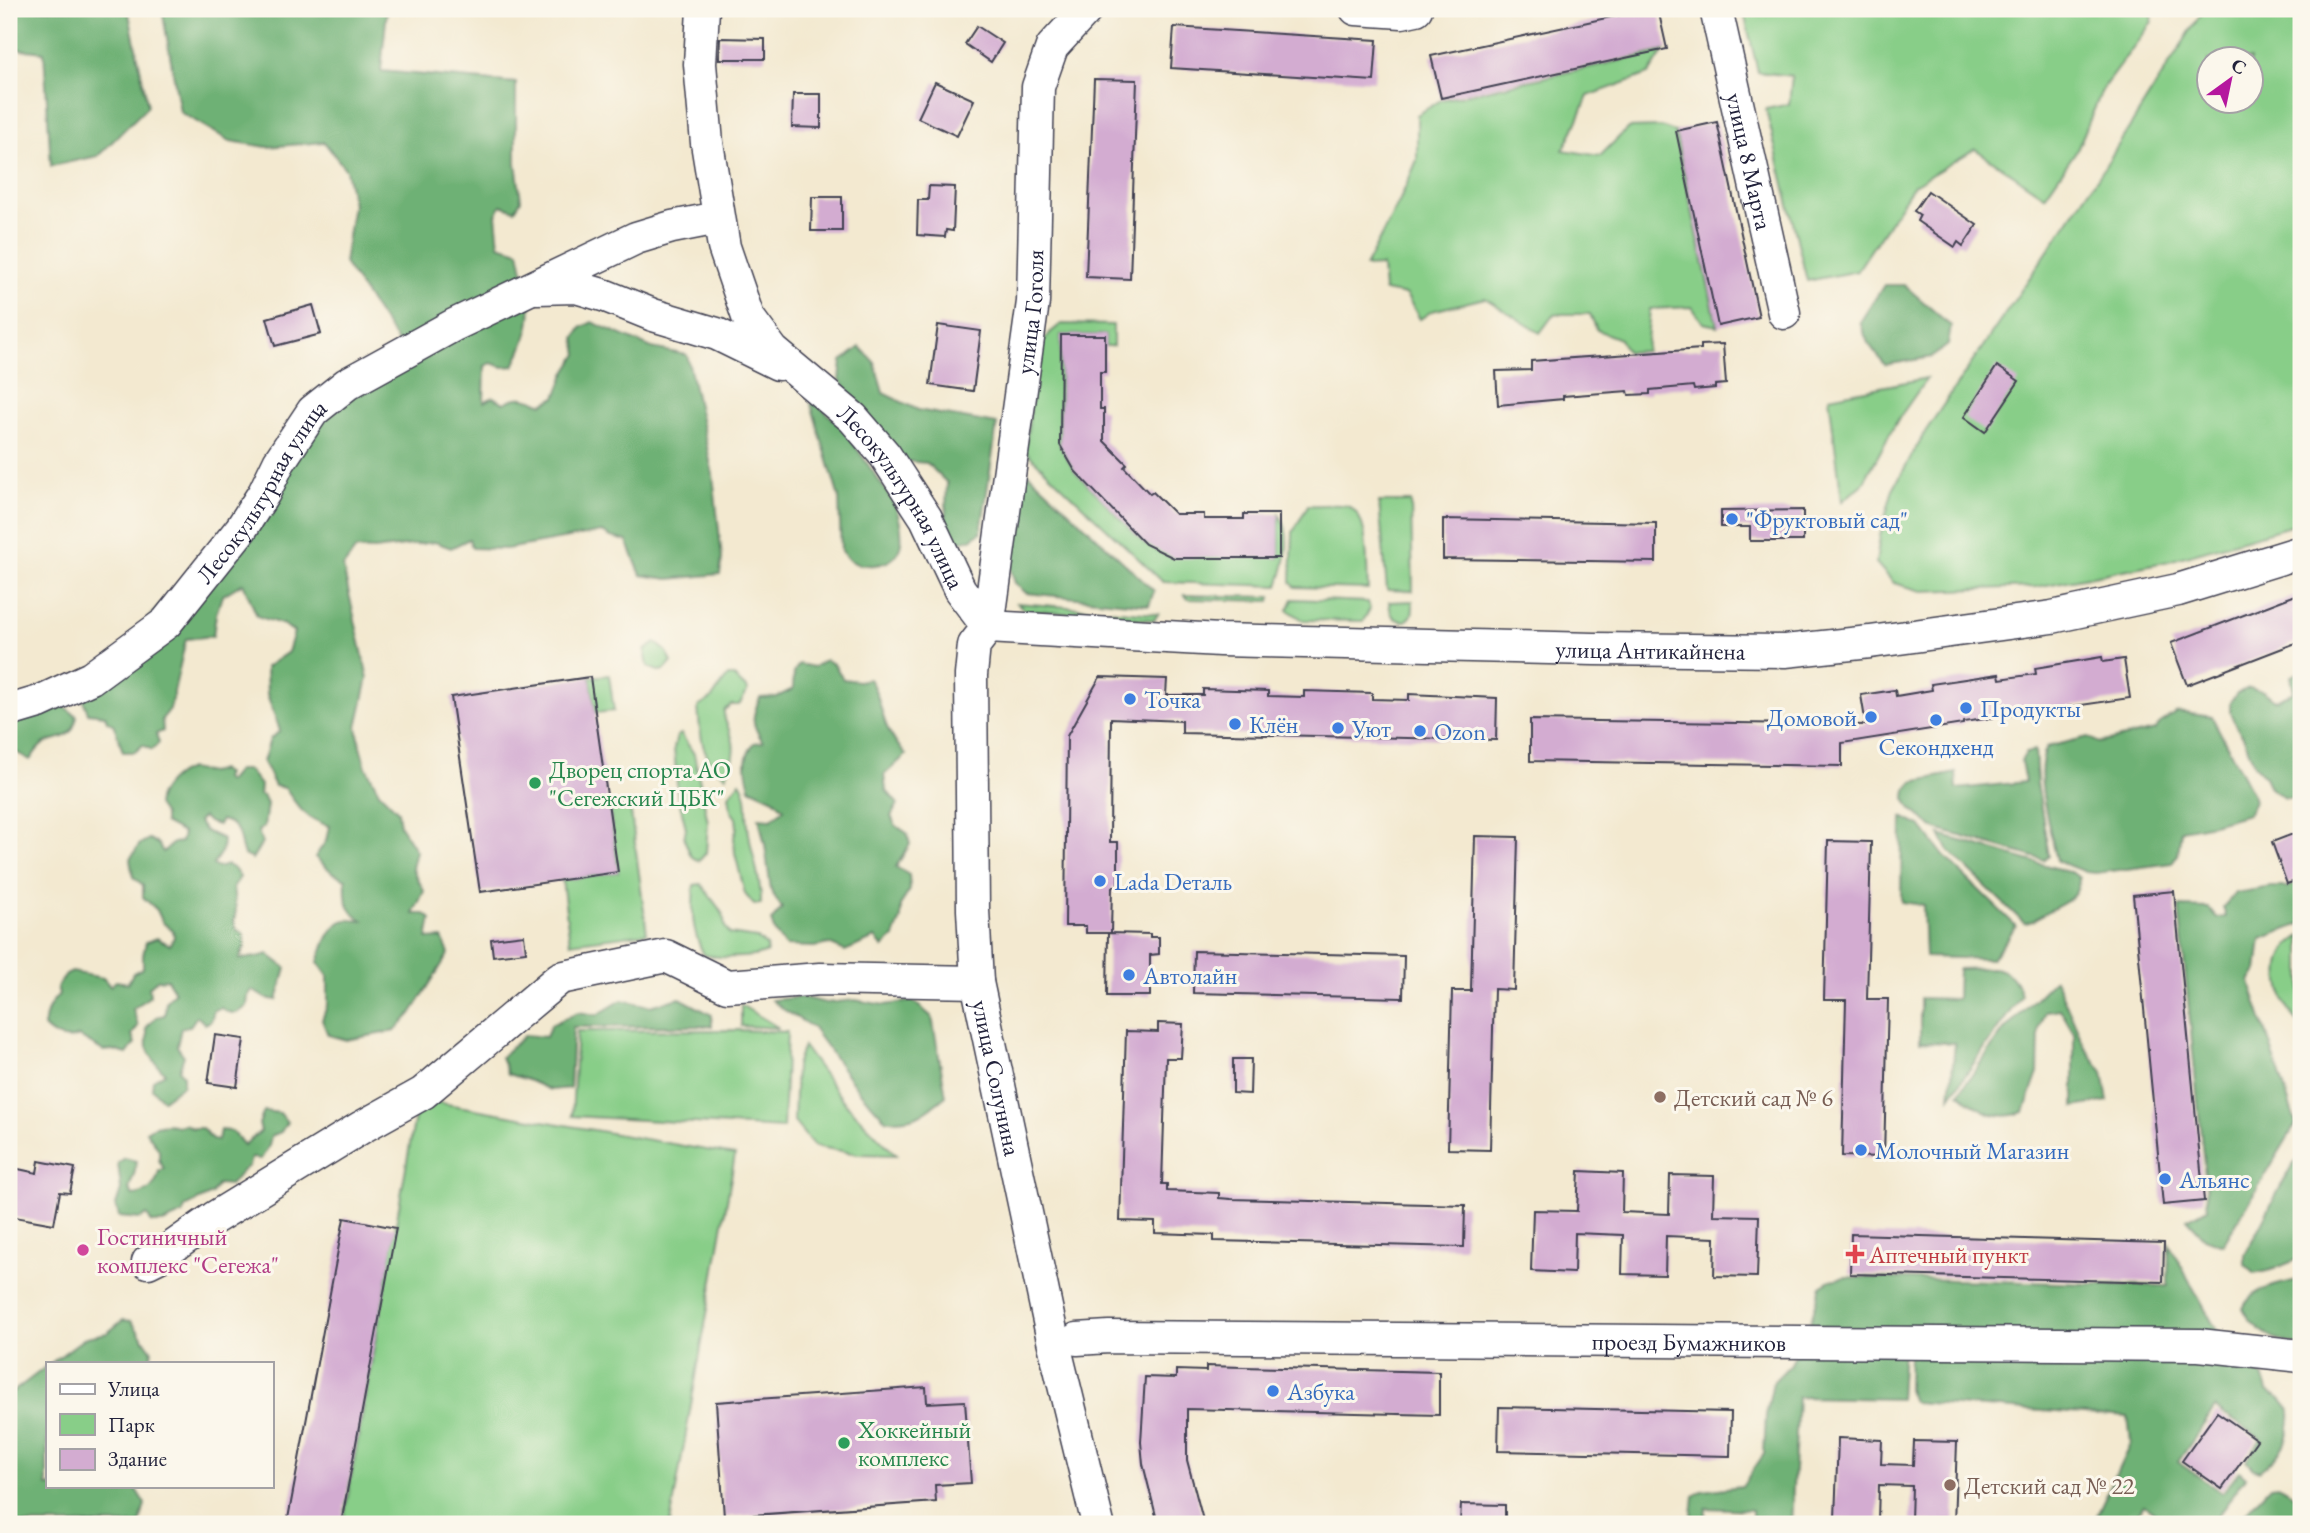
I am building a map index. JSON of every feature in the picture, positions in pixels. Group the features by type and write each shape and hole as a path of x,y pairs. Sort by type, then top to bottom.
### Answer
{"street":[{"name":"Лесокультурная улица","path":"703,9 700,64 707,143 718,218 731,271 748,317 773,351 853,418 885,455 926,518 960,590 988,627"},
{"name":"улица Гоголя","path":"988,627 1033,302 1038,87 1052,47 1087,9"},
{"path":"1356,9 1402,12 1416,9"},
{"name":"улица 8 Марта","path":"1716,9 1784,313"},
{"name":"Лесокультурная улица","path":"9,711 39,702 92,678 166,623 241,529 264,493 279,462 313,411 347,384 528,288 636,238 672,227 718,218"},
{"name":"Лесокультурная улица","path":"528,288 576,287 606,296 653,315 717,334 802,378"},
{"name":"улица Антикайнена","path":"988,627 1220,640 1785,651 2052,617 2178,590 2301,552"},
{"name":"улица Солунина","path":"988,627 974,645 971,675 973,910 977,982 1050,1326 1098,1524"},
{"path":"148,1262 362,1127 424,1093 560,978 666,956 727,986 820,979 977,982"},
{"name":"проезд Бумажников","path":"1077,1339 1109,1337 2199,1345 2301,1356"}],"green space":[{"path":"9,9 128,9 148,106 98,156 51,166 44,52 9,48"},
{"path":"162,9 387,9 381,71 516,83 516,163 521,200 515,210 501,205 496,215 499,245 519,251 526,285 401,347 344,263 353,204 346,170 324,142 267,147 230,141 180,112"},
{"path":"1743,9 2153,9 2152,22 2103,88 2078,148 2045,196 1975,149 1914,185 1857,271 1807,281 1766,109 1789,104 1792,76 1758,72"},
{"path":"2204,9 2301,9 2301,523 2165,562 2036,587 1922,591 1894,583 1876,563 1880,536 1893,489 1925,432 2102,171"},
{"path":"1664,51 1649,74 1588,96 1563,150 1600,156 1628,128 1661,127 1675,132 1717,326 1703,323 1692,307 1650,309 1646,351 1627,352 1620,339 1597,330 1590,314 1554,314 1540,333 1485,298 1432,311 1420,319 1406,295 1384,291 1382,266 1365,267 1399,202 1417,160 1417,115 1441,100"},
{"path":"1884,285 1904,285 1951,326 1948,345 1932,357 1885,365 1868,343 1860,322"},
{"path":"530,303 529,328 514,366 503,367 491,363 485,366 484,402 493,397 504,403 523,398 543,404 556,397 565,374 578,354 575,338 581,328 592,322 652,348 687,355 713,475 722,558 720,574 669,579 641,575 627,541 602,532 506,549 472,548 469,539 451,548 435,542 374,550 356,549 343,567 368,678 357,727 360,746 366,767 379,792 398,811 400,826 416,851 412,868 424,891 413,914 425,914 431,919 427,939 442,938 449,953 411,1014 395,1031 346,1040 328,1035 322,1020 328,1003 328,976 318,962 328,937 340,922 363,921 349,908 346,879 333,873 315,857 326,841 329,826 303,812 285,788 275,786 263,762 270,739 280,731 267,694 266,667 288,652 294,632 284,625 257,616 243,583 222,596 213,636 186,639 170,709 162,719 163,731 156,734 159,743 152,750 143,745 135,752 123,752 114,725 107,721 105,715 88,713 82,697 338,396"},
{"path":"1061,324 1113,325 1113,346 1105,346 1105,335 1061,335 1060,445 1075,471 1145,544 1279,558 1279,514 1287,540 1286,559 1278,586 1163,582 1025,451 1039,346"},
{"path":"860,347 875,363 883,393 918,410 997,424 981,532 971,539 959,542 945,533 947,483 927,463 903,461 859,409 840,380 842,361"},
{"path":"1927,378 1897,421 1862,485 1842,501 1829,397"},
{"path":"814,401 842,427 895,504 901,542 899,551 886,562 859,565 849,560 841,551 839,498 811,404"},
{"path":"1023,468 1154,591 1149,605 1026,593 1015,583 1009,564"},
{"path":"1379,502 1411,502 1413,591 1387,590"},
{"path":"1308,505 1343,505 1355,511 1364,530 1368,589 1295,587 1291,582 1293,532"},
{"path":"1185,595 1271,597 1270,601 1188,599"},
{"path":"1293,599 1368,602 1370,609 1363,621 1303,620 1288,610"},
{"path":"1413,601 1410,618 1401,621 1392,616 1389,602"},
{"path":"1017,603 1158,614 1154,620 1025,610"},
{"path":"656,643 666,651 672,662 665,670 658,671 648,667 645,650"},
{"path":"825,660 834,664 843,679 869,679 889,731 906,755 884,775 886,790 898,804 891,816 895,825 907,833 910,844 896,867 909,875 910,890 901,904 901,918 894,937 883,947 875,938 845,951 829,944 814,947 785,946 771,921 782,908 771,891 759,818 771,819 784,809 774,799 750,788 746,760 754,743 763,742 754,725 755,711 760,698 777,697 793,689 794,672 799,664 814,667"},
{"path":"2301,672 2301,799 2285,798 2270,788 2255,766 2230,712 2230,702 2237,693 2249,688 2263,691 2275,700 2294,692 2291,676"},
{"path":"609,675 614,711 595,713 590,677"},
{"path":"728,676 733,676 748,690 739,705 731,705 724,710 734,749 726,776 711,763 703,746 698,707 711,699"},
{"path":"59,703 77,716 71,732 62,738 46,742 30,760 9,748 9,718"},
{"path":"2177,712 2212,717 2253,795 2255,801 2248,814 2181,830 2178,855 2172,863 2096,873 2085,872 2057,861 2042,786 2041,771 2047,747 2088,737 2099,743 2155,730 2161,722"},
{"path":"681,734 694,754 708,822 706,853 699,861 691,856 684,839 686,828 678,796 674,748 677,736"},
{"path":"2035,750 2037,783 2049,856 2044,860 1936,829 1911,809 1905,798 1906,790 1913,782 1956,773 1957,789 2025,782 2021,761 2026,753"},
{"path":"190,769 210,773 221,770 226,774 224,779 228,782 238,770 248,770 260,785 259,795 263,796 267,804 264,827 258,831 262,843 252,859 244,855 237,830 233,826 221,820 218,825 208,822 203,817 198,821 205,831 223,839 222,850 213,865 218,868 227,865 240,877 233,888 236,910 234,921 236,929 244,934 245,946 239,959 268,954 286,968 277,1000 265,998 252,990 247,1006 240,1011 231,1013 221,1008 214,1010 211,1021 205,1024 197,1016 190,1026 181,1028 177,1046 184,1056 179,1070 183,1075 183,1085 163,1100 152,1089 153,1080 165,1073 148,1050 146,1028 156,1017 165,1015 166,1001 175,992 167,979 157,980 149,987 150,996 133,1009 138,1026 132,1035 135,1043 127,1054 113,1050 103,1051 79,1036 60,1038 44,1027 48,1009 59,994 57,987 66,975 72,972 103,978 110,986 116,981 128,983 133,973 143,968 146,942 157,938 170,945 174,937 173,930 163,923 157,910 143,897 143,885 133,877 130,859 140,844 149,839 158,844 163,852 173,843 181,842 183,833 164,823 164,815 157,805 160,793 168,782"},
{"path":"740,782 746,797 749,836 760,884 761,904 754,905 745,894 735,853 734,837 737,827 729,795"},
{"path":"630,806 647,933 570,943 562,880 618,872 609,808"},
{"path":"1902,817 1922,827 1944,856 2016,926 1992,959 1925,957 1923,905 1901,902"},
{"path":"1940,835 2073,873 2079,878 2076,891 2062,904 2024,923 1949,851"},
{"path":"2301,882 2301,924 2261,939 2257,971 2250,982 2296,1124 2223,1245 2204,1238 2187,1219 2208,1208 2179,907 2209,908 2217,918 2226,917 2223,907 2236,893 2287,887"},
{"path":"701,884 723,914 725,927 730,934 756,938 767,946 767,952 736,957 704,955 697,937 693,913 694,885"},
{"path":"2301,936 2301,1025 2284,999 2280,966 2289,946"},
{"path":"1992,968 2011,976 2021,996 1950,1097 1955,1043 1920,1042 1920,998 1957,999 1958,969"},
{"path":"2055,979 2086,1049 2103,1072 2108,1101 2074,1107 2074,1033 2060,1009 2046,1011 2039,1029 2038,1073 2024,1112 2005,1116 1981,1110 1959,1093 2004,1030"},
{"path":"801,997 826,1003 855,1000 885,1005 913,1001 932,1017 946,1096 913,1118 886,1120 859,1091 812,1027 772,1000"},
{"path":"680,998 712,1015 712,1026 573,1027 570,1088 550,1090 508,1074 501,1057 525,1035 546,1037 551,1025 578,1012 597,1015 622,1000 650,1006"},
{"path":"741,1005 779,1028 741,1026"},
{"path":"577,1031 787,1032 783,1128 572,1116"},
{"path":"803,1046 845,1103 896,1155 858,1154 814,1146 794,1122 796,1065"},
{"path":"418,1099 735,1155 670,1524 343,1524"},
{"path":"264,1111 280,1113 287,1122 281,1132 271,1136 269,1146 261,1159 251,1158 249,1166 230,1185 218,1184 212,1194 185,1207 183,1214 163,1223 152,1223 147,1215 140,1219 119,1217 116,1205 121,1190 118,1163 125,1158 136,1161 129,1189 133,1195 151,1188 159,1171 164,1169 159,1160 159,1150 146,1131 161,1125 185,1124 192,1128 202,1128 212,1139 218,1140 220,1130 232,1131 244,1145 261,1131 259,1124"},
{"path":"2301,1156 2301,1258 2255,1274 2245,1264 2245,1254 2292,1165"},
{"path":"2169,1244 2222,1340 1808,1330 1821,1286 1831,1280 1846,1277 2168,1286"},
{"path":"2301,1279 2301,1346 2260,1330 2243,1308 2261,1291"},
{"path":"123,1320 131,1321 152,1351 149,1362 52,1362 86,1337 107,1333"},
{"path":"1903,1347 1900,1399 1798,1397 1791,1524 1752,1524 1752,1510 1706,1508 1705,1524 1691,1524 1694,1496 1702,1491 1742,1486 1764,1454 1766,1415 1773,1382 1791,1364 1798,1348"},
{"path":"1909,1353 2235,1357 2264,1378 2267,1391 2281,1399 2290,1410 2289,1429 2280,1452 2259,1471 2246,1461 2261,1439 2215,1408 2178,1462 2222,1493 2239,1471 2246,1477 2212,1524 2170,1524 2144,1505 2130,1524 2093,1524 2131,1442 2128,1417 1913,1402 1908,1389"},
{"path":"46,1367 46,1488 135,1488 145,1504 140,1524 9,1524 9,1395"},
{"path":"2278,1485 2297,1500 2301,1524 2235,1524 2270,1486"}],"building":[{"path":"1658,9 1667,49 1441,98 1431,56"},
{"path":"977,26 1003,43 991,62 965,44"},
{"path":"1174,27 1377,40 1374,81 1171,68"},
{"path":"720,38 765,39 765,59 719,59"},
{"path":"1094,79 1137,80 1130,279 1086,277"},
{"path":"935,82 974,100 957,136 918,118"},
{"path":"793,94 821,94 821,128 792,127"},
{"path":"1717,122 1759,317 1718,326 1676,131"},
{"path":"929,186 955,187 953,231 946,230 945,237 917,235 918,200 928,200"},
{"path":"1928,191 1977,225 1963,246 1958,242 1955,247 1917,221 1920,215 1914,211"},
{"path":"812,197 842,197 842,231 811,231"},
{"path":"313,305 321,334 275,346 267,318"},
{"path":"938,325 981,331 973,391 930,385"},
{"path":"1061,335 1105,335 1105,372 1100,372 1100,409 1104,409 1104,441 1127,464 1124,467 1150,494 1153,492 1175,514 1204,514 1204,519 1244,519 1244,514 1279,514 1279,558 1174,558 1145,544 1075,471 1060,445"},
{"path":"1723,344 1726,384 1715,385 1715,388 1694,390 1693,386 1650,390 1650,394 1629,395 1628,391 1563,396 1563,399 1498,405 1496,371 1531,370 1531,361 1701,349 1701,345"},
{"path":"1997,366 2019,381 1985,432 1964,417"},
{"path":"1803,510 1803,541 1750,541 1750,527 1721,527 1721,511"},
{"path":"1443,519 1656,523 1656,562 1443,559"},
{"path":"2301,593 2301,641 2187,685 2171,643"},
{"path":"2102,657 2103,662 2124,659 2130,698 1842,743 1842,766 1530,761 1530,720 1866,725 1861,695 1895,690 1896,696 1932,690 1931,684 1999,674 2000,679 2036,674 2035,668"},
{"name":"Дворец спорта АО \"Сегежский ЦБК\"","path":"590,677 618,872 480,892 451,697"},
{"path":"1100,677 1167,679 1166,695 1203,695 1203,689 1268,691 1268,696 1304,697 1304,691 1372,693 1372,699 1409,700 1409,694 1497,698 1496,740 1182,733 1182,721 1111,718 1110,842 1118,842 1118,887 1112,887 1111,933 1086,933 1086,926 1065,926 1067,736"},
{"path":"2301,831 2301,879 2287,884 2272,842"},
{"path":"1475,836 1518,837 1514,990 1494,989 1490,1150 1448,1149 1452,991 1471,991"},
{"path":"1828,841 1871,842 1867,999 1888,999 1884,1157 1842,1156 1846,1000 1824,1000"},
{"path":"2174,891 2204,1201 2163,1205 2133,895"},
{"name":"Автолайн","path":"1108,933 1150,934 1150,937 1159,937 1159,954 1150,955 1150,996 1107,996"},
{"path":"524,935 526,952 493,956 491,939"},
{"path":"1194,951 1404,956 1403,998 1193,993"},
{"path":"1158,1023 1183,1024 1181,1058 1166,1058 1162,1184 1167,1184 1167,1191 1219,1193 1219,1198 1231,1199 1465,1205 1464,1247 1214,1241 1214,1235 1155,1233 1155,1222 1120,1221 1126,1031 1158,1032"},
{"path":"215,1035 244,1039 237,1087 208,1083"},
{"path":"1233,1059 1251,1059 1250,1094 1233,1093"},
{"name":"Гостиничный комплекс \"Сегежа\"","path":"39,1161 75,1168 70,1193 60,1192 54,1224 9,1216 9,1167 37,1173"},
{"path":"1579,1171 1623,1173 1622,1212 1669,1214 1670,1175 1714,1176 1713,1215 1759,1216 1757,1277 1714,1276 1715,1238 1666,1236 1665,1275 1622,1274 1623,1235 1575,1233 1574,1273 1531,1271 1533,1210 1577,1211"},
{"path":"344,1218 396,1228 341,1524 287,1524"},
{"path":"1851,1234 2164,1243 2163,1282 1850,1274"},
{"path":"1206,1366 1439,1372 1439,1415 1187,1409 1187,1460 1204,1524 1158,1524 1143,1464 1141,1442 1145,1377 1176,1378 1176,1370 1206,1371"},
{"name":"Хоккейный комплекс","path":"926,1387 927,1403 965,1401 971,1483 935,1485 936,1502 724,1517 716,1402"},
{"path":"1499,1407 1731,1412 1730,1456 1498,1451"},
{"path":"2217,1412 2257,1440 2222,1489 2182,1461"},
{"path":"1838,1438 1882,1440 1881,1464 1913,1465 1914,1441 1957,1442 1954,1524 1911,1521 1912,1486 1879,1485 1878,1521 1835,1519"},
{"path":"1461,1504 1505,1505 1505,1524 1460,1524"}],"place":[{"name":"\"Фруктовый сад\"","path":"1732,519"},
{"name":"Точка","path":"1130,699"},
{"name":"Продукты","path":"1966,708"},
{"name":"Домовой","path":"1871,717"},
{"name":"Секондхенд","path":"1936,720"},
{"name":"Клён","path":"1235,724"},
{"name":"Уют","path":"1338,728"},
{"name":"Ozon","path":"1420,731"},
{"name":"Дворец спорта АО \"Сегежский ЦБК\"","path":"535,783"},
{"name":"Lada Dеталь","path":"1100,881"},
{"name":"Автолайн","path":"1129,975"},
{"name":"Детский сад № 6","path":"1660,1097"},
{"name":"Молочный Магазин","path":"1861,1150"},
{"name":"Альянс","path":"2165,1179"},
{"name":"Гостиничный комплекс \"Сегежа\"","path":"83,1250"},
{"name":"Аптечный пункт","path":"1855,1254"},
{"name":"Азбука","path":"1273,1391"},
{"name":"Хоккейный комплекс","path":"844,1443"},
{"name":"Детский сад № 22","path":"1950,1485"}]}
